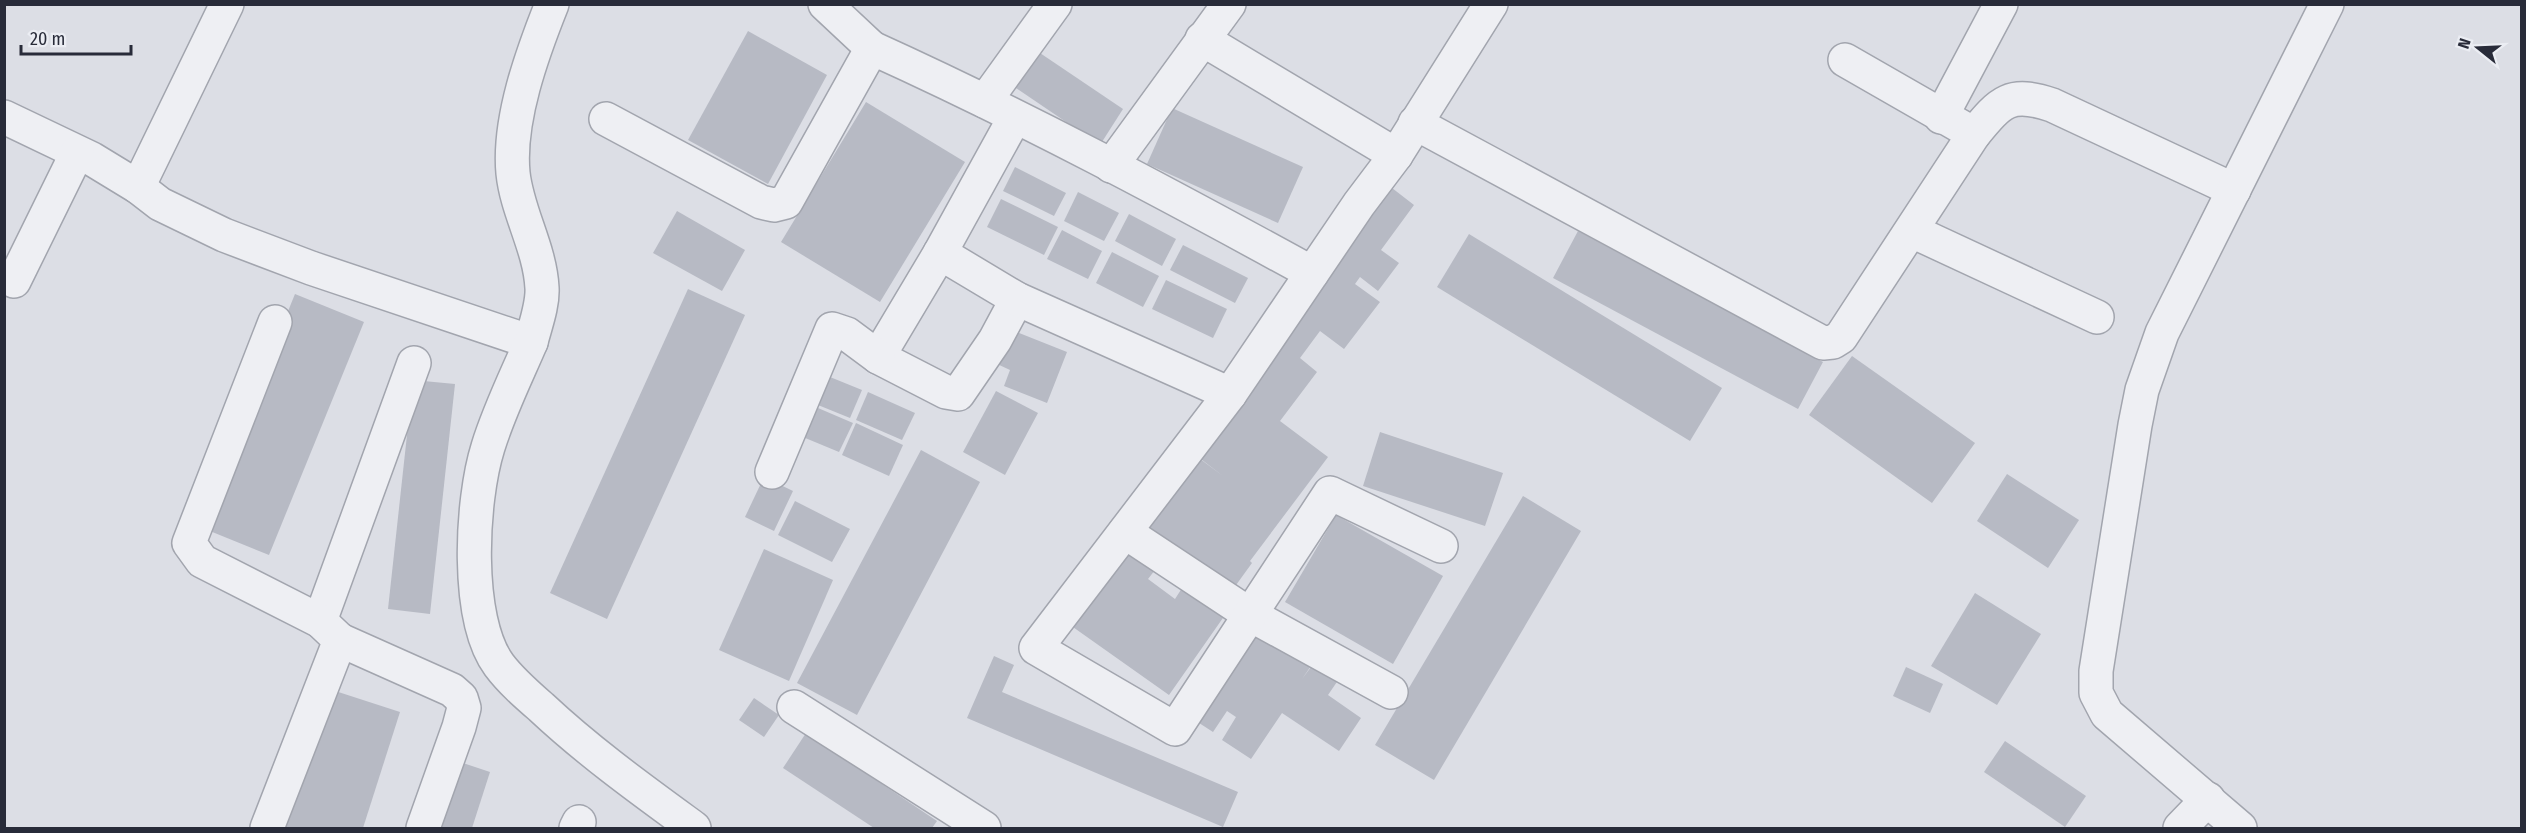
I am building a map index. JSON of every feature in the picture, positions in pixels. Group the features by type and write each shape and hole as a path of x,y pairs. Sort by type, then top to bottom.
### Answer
{"street":[{"path":"138,187 227,4"},
{"path":"552,4 530,60 511,147 513,176 537,252 543,290 531,342 487,448 476,510 475,585 488,644 498,664 512,681 578,742 694,828"},
{"path":"825,4 872,48 985,101 1111,165 1312,273"},
{"path":"985,101 1055,4"},
{"path":"1111,165 1229,4"},
{"path":"1941,117 2001,4"},
{"path":"2240,828 2107,714 2096,693 2096,671 2142,390 2162,333 2327,4"},
{"path":"1441,546 1330,493 1175,729 1036,648 1230,394 1396,155 1477,8"},
{"path":"1202,39 1396,155"},
{"path":"606,119 761,202 774,205 786,202 872,48"},
{"path":"1845,60 1974,134"},
{"path":"1415,123 1823,343 1833,342 1840,338 1974,134 1992,111 2012,99 2030,98 2052,105 2234,189"},
{"path":"4,117 77,153 138,187 160,204 224,235 311,268 531,342"},
{"path":"878,357 940,253 1015,117"},
{"path":"14,281 77,153"},
{"path":"1912,231 2097,317"},
{"path":"940,253 1017,299 1230,394"},
{"path":"772,472 832,329 847,334 878,357 946,392 958,394 994,340 1017,299"},
{"path":"275,322 189,543 202,561 330,631 452,690 461,698 464,708 459,727 423,828"},
{"path":"267,828 414,363"},
{"path":"1125,532 1250,614 1391,692"},
{"path":"794,706 984,828"},
{"path":"2180,828 2208,799"}],"building":[{"path":"748,31 827,75 768,184 688,140"},
{"path":"1037,51 1123,109 1100,145 1013,86"},
{"path":"866,102 965,162 880,302 781,242"},
{"path":"1172,108 1303,167 1278,223 1147,164"},
{"path":"1015,167 1066,193 1054,216 1003,191"},
{"path":"1392,188 1414,205 1381,250 1399,263 1378,291 1360,277 1355,284 1380,302 1344,349 1320,331 1300,358 1317,372 1280,421 1328,457 1250,561 1252,563 1231,592 1135,520 1188,450 1223,476 1193,453"},
{"path":"1078,192 1119,213 1104,241 1064,221"},
{"path":"1001,199 1058,227 1044,255 987,227"},
{"path":"677,211 745,250 722,291 653,253"},
{"path":"1129,214 1176,239 1162,266 1115,241"},
{"path":"1062,230 1102,251 1088,279 1047,259"},
{"path":"1578,231 1823,362 1798,409 1553,278"},
{"path":"1469,234 1722,388 1690,441 1437,287"},
{"path":"1183,245 1248,278 1235,303 1170,270"},
{"path":"1112,252 1159,276 1143,307 1096,283"},
{"path":"1166,280 1227,309 1213,338 1152,309"},
{"path":"688,289 745,315 607,619 550,593"},
{"path":"295,294 364,322 269,555 200,527"},
{"path":"1009,329 1067,352 1047,403 1004,386 1010,370 995,363"},
{"path":"1852,356 1975,443 1932,503 1809,415"},
{"path":"830,377 862,390 850,418 818,405"},
{"path":"413,380 455,384 430,614 388,609"},
{"path":"996,391 1038,413 1005,475 963,452"},
{"path":"868,392 915,413 902,440 856,420"},
{"path":"811,405 853,423 839,452 798,435"},
{"path":"856,423 903,445 889,476 842,455"},
{"path":"1380,432 1503,473 1485,526 1363,486"},
{"path":"921,450 980,482 857,715 797,683"},
{"path":"2007,474 2079,520 2048,568 1977,521"},
{"path":"764,477 793,491 774,531 745,517"},
{"path":"1523,496 1581,531 1434,780 1375,745"},
{"path":"795,501 850,529 832,562 778,535"},
{"path":"1336,515 1443,576 1393,664 1285,602"},
{"path":"1118,544 1155,570 1148,579 1175,599 1184,585 1225,615 1169,695 1063,620"},
{"path":"764,549 833,580 789,681 719,650"},
{"path":"1975,593 2041,634 1997,705 1931,666"},
{"path":"1259,626 1313,663 1302,679 1317,659 1341,676 1328,695 1361,718 1339,751 1282,713 1251,759 1222,740 1236,717 1227,711 1213,732 1196,721"},
{"path":"994,656 1014,665 1002,692 1238,792 1223,827 967,718"},
{"path":"1906,667 1943,684 1930,713 1893,696"},
{"path":"326,688 400,712 363,828 280,828"},
{"path":"754,698 779,715 764,737 739,720"},
{"path":"806,733 937,821 932,828 874,828 783,768"},
{"path":"2005,741 2086,796 2065,827 1984,772"},
{"path":"454,760 490,772 472,828 431,828"}]}
